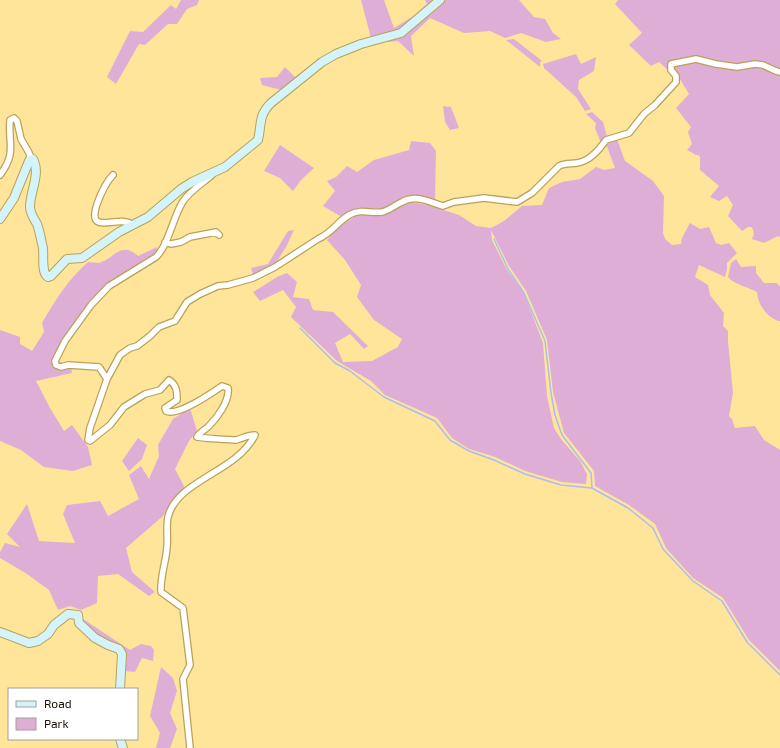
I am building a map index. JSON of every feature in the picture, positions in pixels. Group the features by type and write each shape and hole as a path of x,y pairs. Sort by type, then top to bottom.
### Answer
{"main road":[{"path":"0,219 14,198 29,161 33,159 36,164 30,207 44,256 44,271 46,276 51,276 67,259 82,258 119,232 148,217 180,190 192,182 225,167 258,140 262,115 268,106 322,62 336,54 361,44 401,33 440,0"},
{"path":"0,632 29,643 38,641 48,634 54,625 68,614 78,615 79,623 95,638 108,646 119,649 122,654 120,688"}],"street":[{"path":"190,748 183,679 190,665 183,608 161,592 168,546 168,518 176,500 183,493 236,458 253,440 255,435 250,435 236,440 211,438 203,439 196,437 209,426 217,416 229,393 228,388 222,386 195,403 174,412 168,412 165,408 177,400 176,387 173,382 169,380 160,390 145,394 124,407 110,425 90,441 88,440 90,428 107,379 120,355 130,348 137,346 159,327 175,321 188,302 200,294 218,286 237,283 264,273 325,237 348,216 358,211 381,212 413,198 443,206 466,199 484,198 517,202 524,199 559,166 563,164 580,162 594,155 606,140 629,133 644,114 655,105 676,82 676,76 671,70 671,64 696,59 737,67 755,64 763,65 780,72"},
{"path":"0,175 10,159 10,120 14,118 17,121 21,139 30,155 29,161"},
{"path":"107,379 99,367 68,365 61,367 56,366 55,361 65,342 92,305 109,286 156,257 162,251 183,201 216,172"},
{"path":"113,175 106,182 96,206 94,215 95,219 98,222 103,223 125,221 133,225"},
{"path":"165,242 171,244 181,242 190,237 216,232 219,235"}],"green space":[{"path":"181,0 199,0 197,5 187,9 177,24 168,24 145,45 139,44 116,84 107,77 130,31 143,32 171,5 176,9"},
{"path":"361,0 384,0 394,28 412,17 427,4 425,0 437,0 398,31 371,38"},
{"path":"445,0 519,0 534,17 545,19 553,33 561,39 546,42 521,33 505,38 490,31 464,33 430,18 411,36 414,56 398,41 388,42 389,39"},
{"path":"618,0 780,0 780,69 743,64 715,63 697,57 678,60 670,72 659,62 651,66 629,45 642,33 615,4"},
{"path":"514,39 542,61 540,62 540,67 506,40"},
{"path":"576,54 581,64 596,57 594,71 579,80 578,89 591,109 585,111 576,97 544,68 543,64"},
{"path":"688,61 755,65 780,73 780,237 778,236 764,243 752,239 754,234 752,227 748,227 742,231 728,216 733,205 727,196 719,201 710,197 719,186 700,170 700,157 687,150 692,144 688,132 691,127 676,108 689,94 673,70 673,65"},
{"path":"285,67 297,79 281,90 262,85 260,78 277,77"},
{"path":"443,106 451,107 459,128 450,130 445,122"},
{"path":"592,112 603,122 607,136 601,143 595,128 596,123 586,114"},
{"path":"617,139 625,161 653,181 664,196 663,233 665,239 672,245 681,244 682,238 690,223 700,229 709,227 716,243 721,245 729,243 737,253 727,263 725,277 699,265 695,277 708,285 710,295 724,313 723,326 728,331 733,393 729,416 732,419 735,428 755,426 764,440 780,450 780,671 749,640 723,598 693,578 666,548 655,524 629,505 595,486 594,471 564,433 553,392 547,340 526,291 509,266 491,230 492,240 507,270 524,293 543,343 547,396 554,428 561,439 580,461 587,474 586,484 562,482 525,471 495,457 469,449 452,438 437,418 385,395 371,381 337,361 291,317 296,307 283,290 260,301 253,292 277,277 287,273 297,282 293,297 309,299 313,310 333,312 368,346 364,349 350,334 335,343 343,362 372,361 398,347 402,339 374,320 357,297 361,285 345,260 327,240 342,224 358,215 388,213 403,204 411,202 428,205 459,215 476,226 491,228 504,221 522,206 542,205 549,188 562,182 580,179 596,167 604,170 615,168 606,144"},
{"path":"411,141 430,143 436,151 435,203 421,197 381,210 372,208 358,209 340,216 323,206 335,191 327,181 336,177 347,166 357,172 374,160 409,150"},
{"path":"280,145 314,168 301,180 293,191 280,178 264,171"},
{"path":"294,230 286,247 274,266 253,275 251,268 268,264 288,231"},
{"path":"157,247 157,253 144,260 123,276 108,284 88,304 57,350 52,361 54,368 61,370 71,368 72,373 36,381 64,431 72,425 88,447 92,465 73,471 44,467 21,450 0,441 0,330 20,337 20,344 32,351 44,332 42,323 52,306 68,283 88,262 98,263 104,261 122,250 132,252 138,256"},
{"path":"736,259 741,267 756,266 756,273 764,283 776,283 780,286 780,321 774,319 763,310 757,292 737,284 728,277 731,263"},
{"path":"190,408 197,431 189,441 175,469 185,488 172,501 163,516 126,548 132,572 155,592 149,596 118,574 98,576 97,603 81,610 70,606 58,610 49,590 27,574 0,558 0,552 5,543 20,547 7,534 27,504 39,541 75,543 63,514 67,505 100,501 108,516 139,499 129,475 141,466 149,479 159,456 158,445 173,419"},
{"path":"138,438 147,445 142,459 129,471 122,461"},
{"path":"80,617 130,650 141,644 151,646 154,650 153,661 142,658 135,672 125,671 125,655 94,633"},
{"path":"161,667 173,678 177,691 170,713 177,729 170,748 156,748 160,733 150,716"}],"waterway":[{"path":"494,239 508,269 524,293 545,341 555,415 562,435 591,473 592,488"},
{"path":"300,328 335,363 350,371 384,397 435,421 450,440 469,451 525,474 561,485 592,488 628,508 653,528 663,549 693,581 722,601 747,642 780,675"}]}
